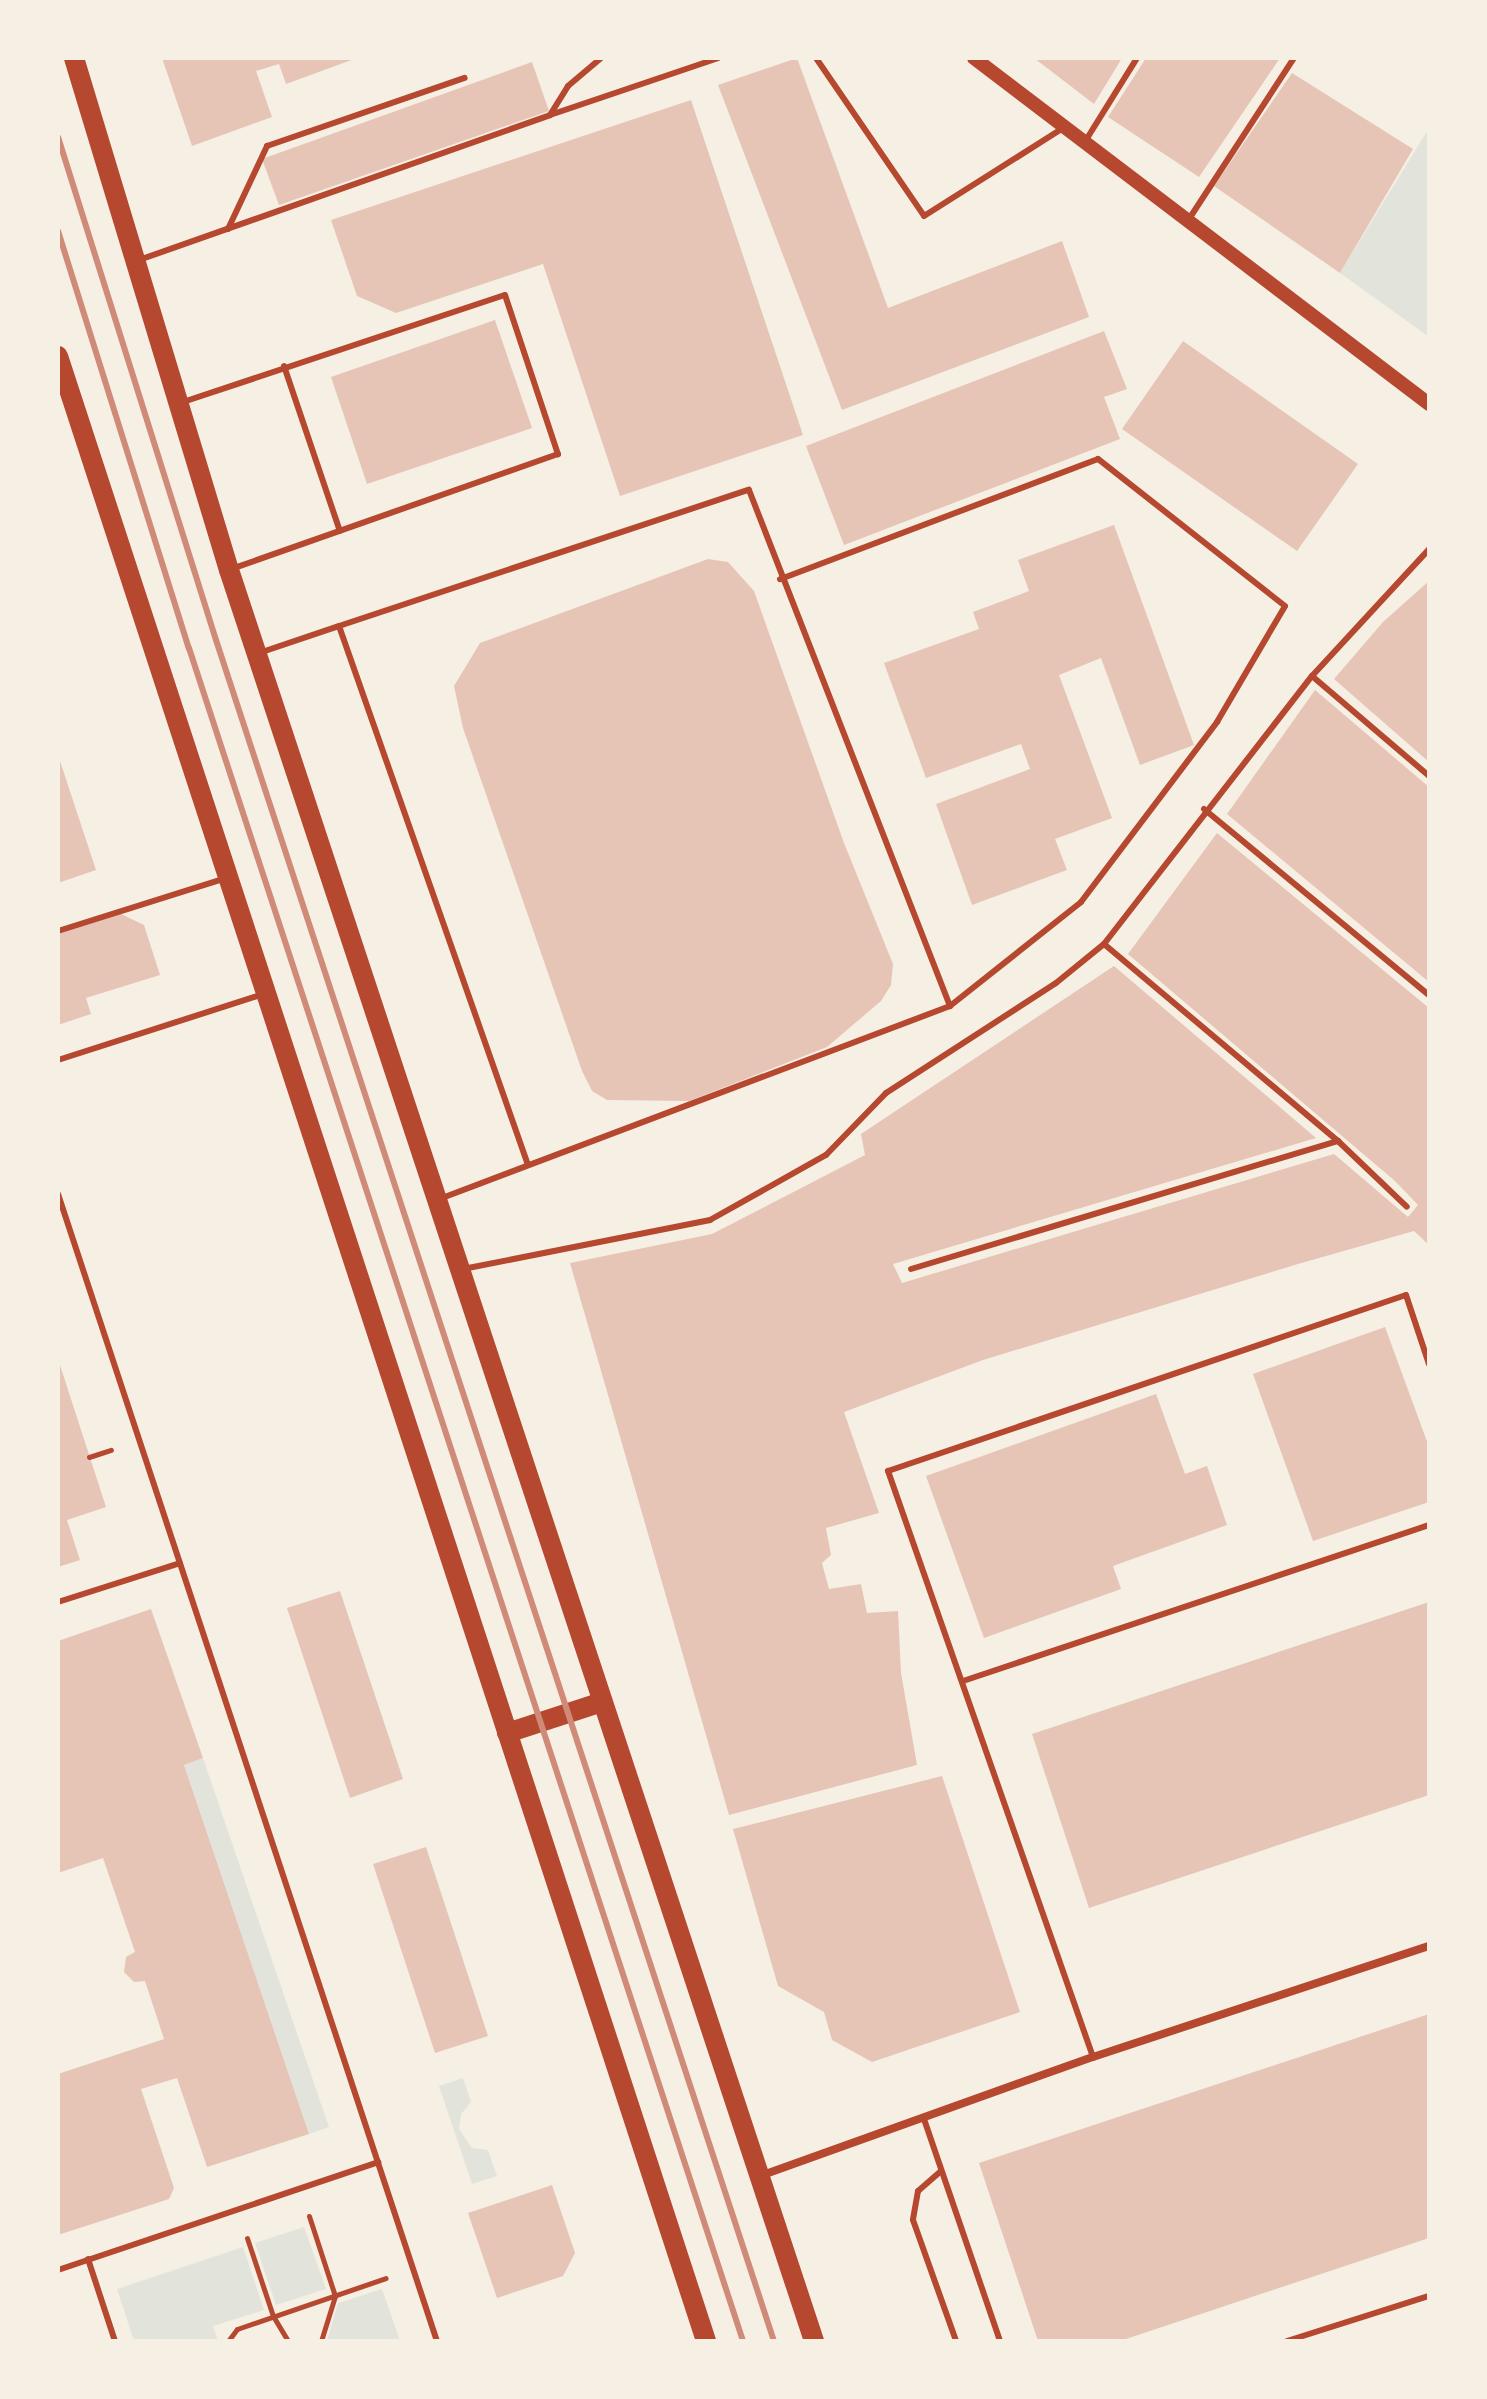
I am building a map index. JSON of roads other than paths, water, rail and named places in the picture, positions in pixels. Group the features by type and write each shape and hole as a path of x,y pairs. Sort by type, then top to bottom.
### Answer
{"main road":[{"path":"74,58 256,654 814,2341"},
{"path":"59,366 706,2341"},
{"path":"507,1733 602,1702"}],"street":[{"path":"974,58 1187,223 1429,404"},
{"path":"759,2176 1093,2057 1429,1946"}],"lane":[{"path":"550,115 568,86 601,58"},
{"path":"135,261 718,58"},
{"path":"816,58 924,216 1064,127"},
{"path":"1084,143 1137,58"},
{"path":"1187,223 1294,58"},
{"path":"228,229 267,146 465,78"},
{"path":"178,404 284,366 505,295 558,454 229,570"},
{"path":"284,366 340,531"},
{"path":"436,1200 950,1006 1081,902 1217,722 1285,606 1098,459 780,579"},
{"path":"256,654 749,490 780,579 950,1006"},
{"path":"460,1270 710,1220 826,1155 886,1093 1056,983 1104,944 1204,809 1312,676 1429,549"},
{"path":"339,626 528,1165"},
{"path":"1312,676 1429,776"},
{"path":"1204,809 1429,995"},
{"path":"58,931 228,877"},
{"path":"1104,944 1338,1141 1407,1207"},
{"path":"58,1060 266,993"},
{"path":"911,1269 1338,1141"},
{"path":"58,1194 437,2341"},
{"path":"1093,2057 888,1471 1406,1295 1429,1364"},
{"path":"963,1681 1429,1525"},
{"path":"58,1602 180,1563"},
{"path":"924,2119 1000,2341"},
{"path":"58,2270 378,2162"},
{"path":"941,2171 918,2191 913,2220 956,2341"},
{"path":"88,2259 115,2341"},
{"path":"1287,2341 1429,2296"}],"railway":[{"path":"58,137 216,640 774,2341"},
{"path":"58,231 189,648 743,2341"}]}
